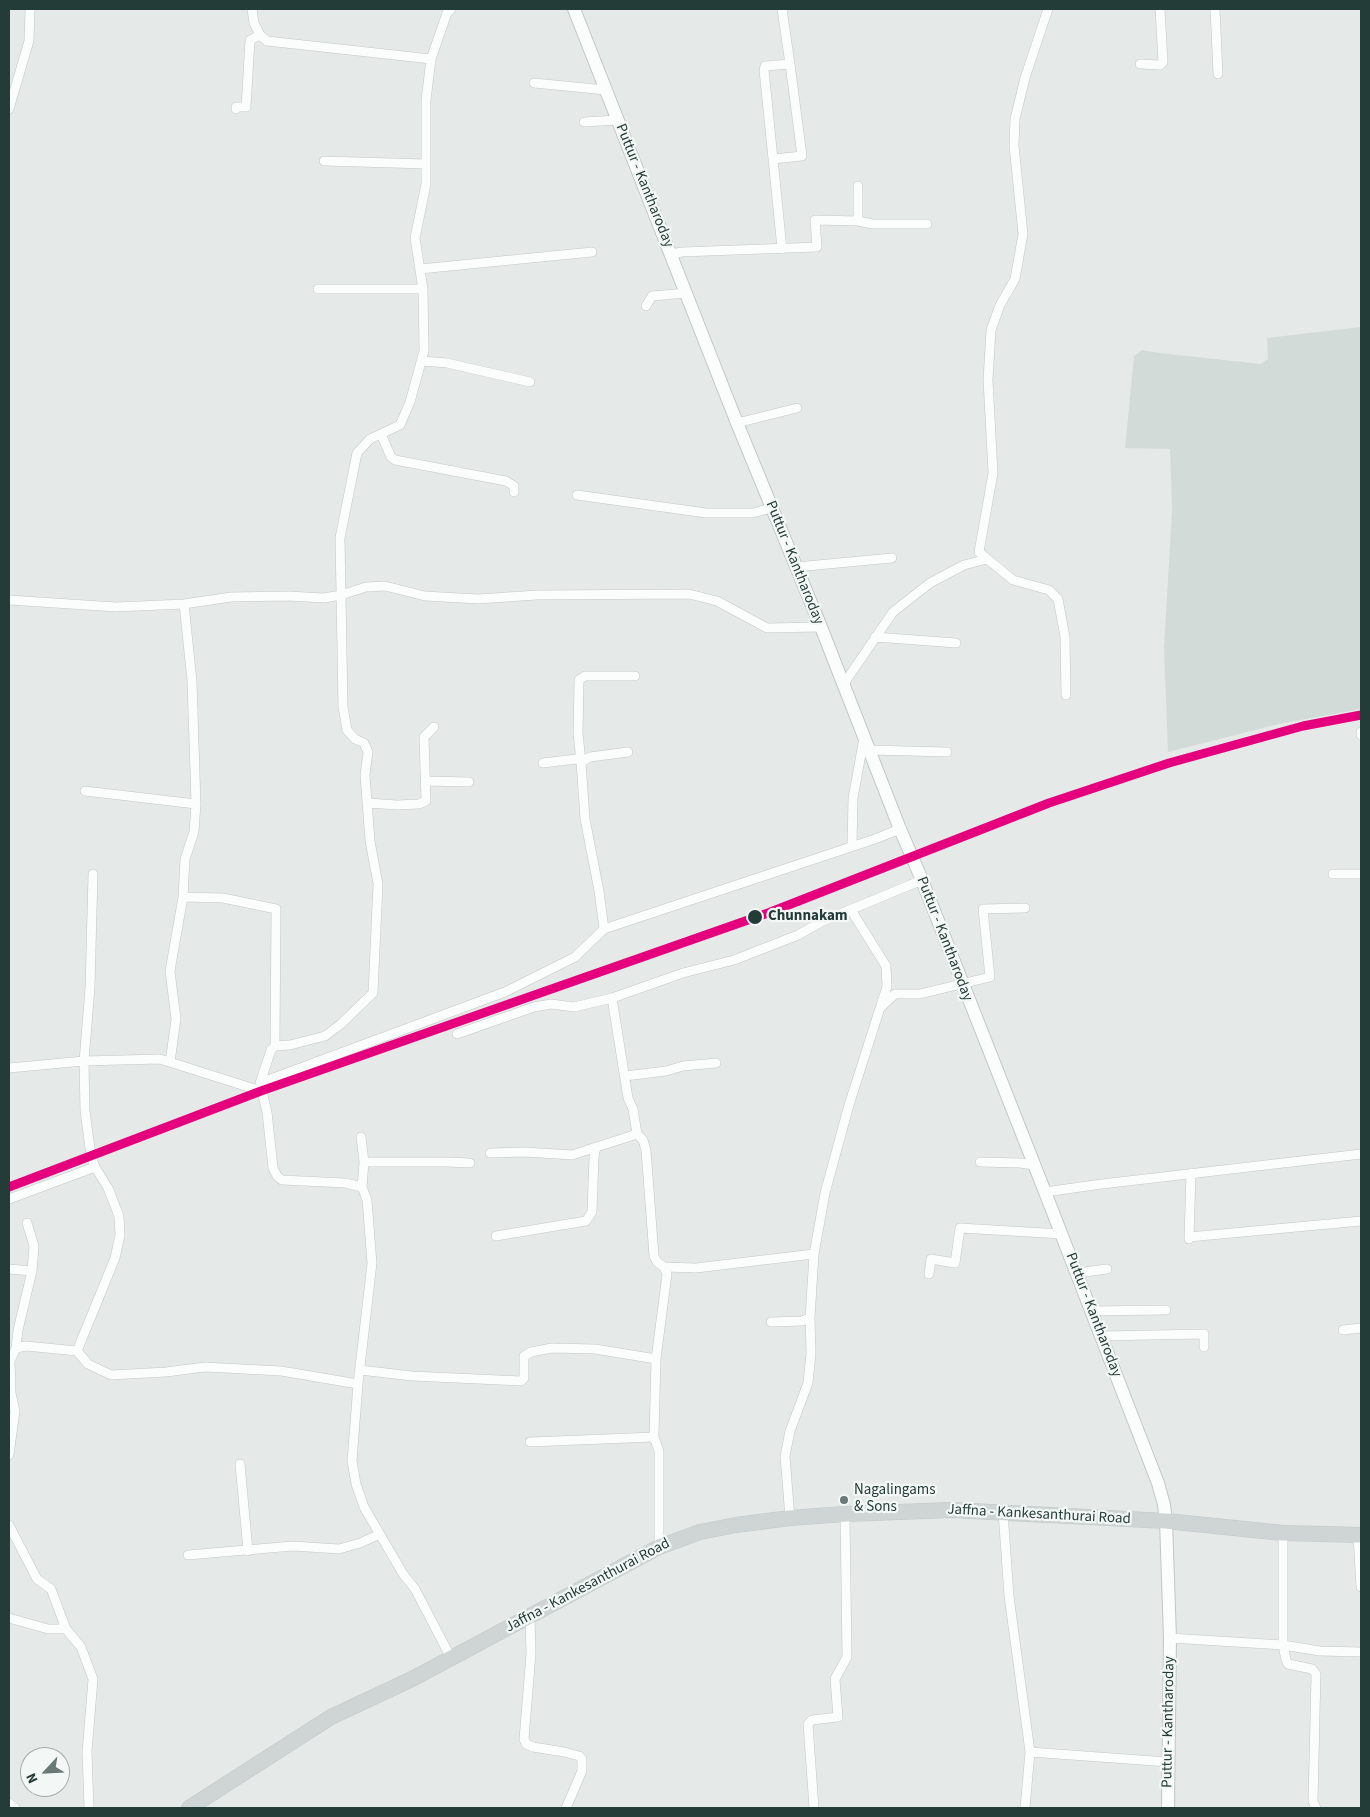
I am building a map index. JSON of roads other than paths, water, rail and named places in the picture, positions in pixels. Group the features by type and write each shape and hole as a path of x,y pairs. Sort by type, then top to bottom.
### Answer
{"main road":[{"name":"Puttur - Kantharoday","path":"574,9 737,423 922,880 1158,1483 1166,1521 1170,1638 1168,1808"},
{"name":"Jaffna - Kankesanthurai Road","path":"189,1808 331,1717 412,1679 659,1547 700,1532 790,1518 952,1510 1166,1521 1283,1533 1360,1535"}],"street":[{"path":"9,109 29,41 30,9"},
{"path":"252,9 254,23 260,35 267,41 431,59"},
{"path":"362,1187 345,1183 282,1180 277,1176 273,1168 267,1112 260,1087 271,1050 275,1046 290,1045 325,1036 341,1024 373,993 378,884 370,841 365,775 368,752 364,743 355,739 348,730 343,707 340,538 357,453 370,439 400,425 410,402 422,361 424,351 423,289 415,238 426,184 426,100 431,59 447,13 452,9"},
{"path":"773,159 802,156 782,9"},
{"path":"1048,9 1025,78 1015,118 1014,146 1023,234 1015,279 1000,305 991,330 988,380 993,473 979,552 1013,580 1049,590 1058,599 1065,637 1066,695"},
{"path":"1140,64 1160,65 1163,62 1160,9"},
{"path":"1216,9 1218,74"},
{"path":"236,109 236,107 246,107 250,40 260,35"},
{"path":"782,249 764,70 765,66 790,64"},
{"path":"534,83 606,90"},
{"path":"584,122 618,120"},
{"path":"324,161 426,164"},
{"path":"858,186 858,221"},
{"path":"671,254 816,247 815,220 858,221 872,224 927,224"},
{"path":"420,269 592,252"},
{"path":"318,289 423,289"},
{"path":"646,306 652,296 686,293"},
{"path":"422,361 447,363 530,382"},
{"path":"737,423 796,408"},
{"path":"381,434 390,457 395,460 506,481 514,486 514,492"},
{"path":"577,495 706,513 753,513 771,508"},
{"path":"796,567 892,558"},
{"path":"843,685 893,612 930,583 964,566 988,559"},
{"path":"9,600 116,607 184,604 231,597 288,596 324,598 366,587 385,586 425,596 478,599 537,595 689,594 717,602 767,628 821,627"},
{"path":"170,1062 176,1019 170,971 183,897 185,859 194,832 196,804 192,681 184,604"},
{"path":"875,637 956,643"},
{"path":"604,929 599,891 585,819 582,762 578,732 578,680 585,676 634,676"},
{"path":"368,804 419,804 426,801 424,737 434,727"},
{"path":"852,846 853,798 866,744 947,752"},
{"path":"582,762 590,757 628,752"},
{"path":"543,763 576,759 582,762"},
{"path":"426,781 469,782"},
{"path":"85,791 196,804"},
{"path":"9,1068 84,1061 160,1059 260,1087 505,992 575,957 604,929 900,829"},
{"path":"77,1351 115,1258 120,1235 119,1216 95,1167 85,1111 84,1061 90,988 93,874"},
{"path":"1333,874 1361,874"},
{"path":"457,1034 534,1007 552,1004 574,1007 612,998 683,973 734,960 798,935 823,921 922,880"},
{"path":"183,897 223,898 276,910 275,1046"},
{"path":"880,1008 895,994 920,994 990,977 983,909 1025,908"},
{"path":"790,1518 785,1456 790,1431 808,1383 811,1353 810,1318 814,1254 826,1192 849,1105 887,987 886,966 851,910"},
{"path":"612,998 628,1098 633,1109 637,1134 643,1140 646,1150 656,1262 664,1267 696,1268 814,1254"},
{"path":"625,1076 666,1071 683,1066 716,1063"},
{"path":"490,1153 525,1152 572,1155 637,1134"},
{"path":"361,1137 364,1162 362,1187 367,1200 372,1263 358,1384 352,1461 356,1484 364,1507 403,1574 416,1589 451,1658"},
{"path":"496,1236 586,1222 592,1212 596,1147"},
{"path":"1045,1192 1361,1154"},
{"path":"364,1162 470,1163"},
{"path":"980,1162 1034,1165"},
{"path":"9,1199 95,1167"},
{"path":"1191,1173 1189,1238 1361,1221"},
{"path":"9,1455 15,1411 10,1393 10,1361 16,1348 18,1330 32,1271 34,1246 27,1223"},
{"path":"929,1274 931,1259 955,1263 960,1228 1062,1234"},
{"path":"659,1547 659,1451 654,1437 656,1359 667,1274 664,1267"},
{"path":"9,1269 32,1271"},
{"path":"1077,1273 1107,1270"},
{"path":"1092,1311 1166,1310"},
{"path":"771,1322 802,1321 810,1318"},
{"path":"1343,1330 1361,1328"},
{"path":"1102,1336 1204,1334 1204,1347"},
{"path":"16,1348 26,1346 77,1351 88,1364 111,1375 166,1372 205,1367 281,1371 358,1384"},
{"path":"360,1370 412,1376 521,1381 524,1378 524,1356 531,1352 552,1348 595,1349 656,1359"},
{"path":"530,1442 654,1437"},
{"path":"240,1464 248,1551"},
{"path":"1002,1512 1009,1596 1030,1752 1026,1808"},
{"path":"814,1808 808,1724 812,1720 838,1717 835,1679 848,1656 845,1514"},
{"path":"9,1525 37,1579 51,1589 66,1629 81,1647 93,1679 88,1752 89,1808"},
{"path":"1283,1533 1283,1645 1288,1664 1312,1670 1316,1674 1313,1801 1316,1808"},
{"path":"188,1555 293,1546 339,1549 360,1543 380,1534"},
{"path":"1360,1535 1361,1587"},
{"path":"530,1617 531,1654 524,1740 526,1744 533,1747 564,1752 579,1756 582,1759 582,1770 566,1808"},
{"path":"9,1618 48,1629 66,1629"},
{"path":"1170,1638 1283,1645 1320,1651 1361,1652"},
{"path":"1030,1752 1168,1762"},
{"path":"9,1804 15,1808"}],"place":[{"name":"Chunnakam","path":"755,917"},
{"name":"Nagalingams & Sons","path":"844,1500"}]}
